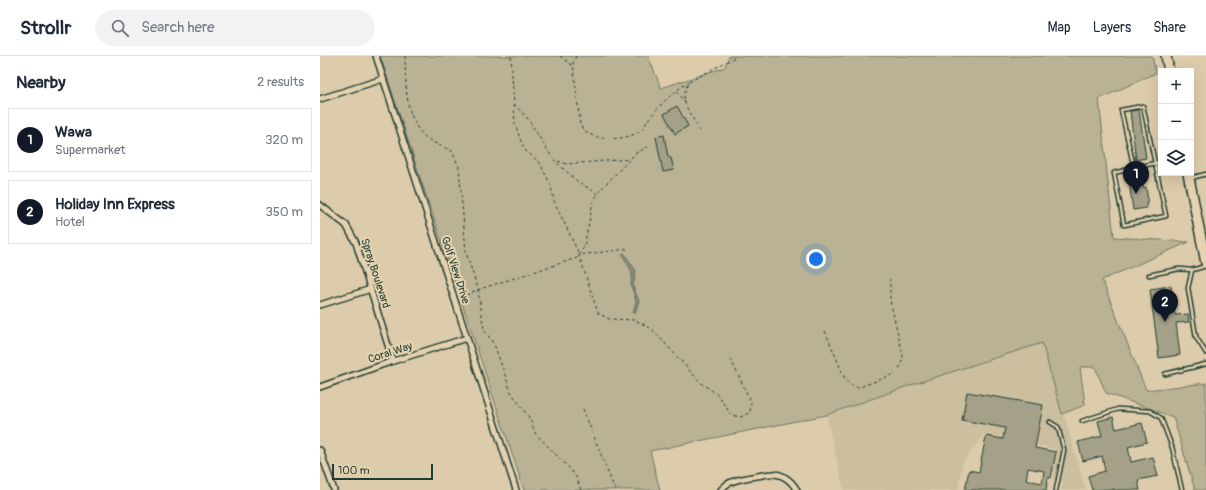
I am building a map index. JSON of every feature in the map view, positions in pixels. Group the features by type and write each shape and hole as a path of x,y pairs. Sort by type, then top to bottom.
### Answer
{"highway":[{"path":"1166,56 1168,68"},
{"path":"1189,176 1206,265"}],"street":[{"name":"Golf View Drive","path":"376,56 516,490"},
{"path":"320,99 383,79"},
{"name":"Spray Boulevard","path":"320,205 346,225 356,243 393,361"},
{"path":"320,215 325,210"},
{"path":"320,305 371,289"},
{"name":"Coral Way","path":"320,387 393,361 467,338"},
{"path":"320,450 334,490"},
{"path":"320,470 326,468"},
{"path":"721,490 725,485 733,481 774,474 784,477 792,483 797,490"}],"lane":[{"path":"1134,168 1121,110 1143,106 1155,163 1166,216 1124,225 1114,173 1134,168 1155,163 1158,162"},
{"path":"1194,175 1206,174"},
{"path":"1149,275 1179,269 1192,270 1206,265"},
{"path":"1192,270 1188,288 1196,337 1206,353"},
{"path":"1165,374 1206,364"},
{"path":"1082,421 1118,409 1150,411 1161,418 1172,447 1182,490"},
{"path":"1050,422 1058,426 1064,450 1056,490"}],"path":[{"path":"405,56 406,84 411,116 422,134 429,140 452,151 459,166 466,252 478,290 484,330 494,344 511,392 530,419 535,433 570,469 576,477 581,490"},
{"path":"511,56 514,123 525,150 540,163 551,186 554,201 579,255 598,313 609,319 635,320 652,329 701,383 718,395 731,414 741,417 750,412 751,402 731,360"},
{"path":"560,56 573,66"},
{"path":"576,56 573,66 580,124 585,131 599,138 614,139 629,136 640,131 650,117 676,90 736,56"},
{"path":"685,103 684,92 689,82"},
{"path":"676,90 700,131"},
{"path":"514,104 528,118 554,160 577,181 598,194"},
{"path":"454,300 478,290 577,258 584,247 593,202 600,190 636,153 648,147"},
{"path":"554,160 566,164 630,159"},
{"path":"579,255 627,249"},
{"path":"825,331 845,379 851,386 860,387 892,375 901,366 903,356 890,300 890,279"},
{"path":"582,410 615,490"}],"shaded area":[{"path":"380,56 648,56 661,88 725,67 729,56 1152,56 1156,73 1099,99 1114,237 1189,242 1102,280 1146,390 1206,383 1206,490 1195,490 1173,417 1106,393 1095,367 1080,367 1085,405 1062,414 1042,343 911,385 826,415 650,451 660,490 524,490"},
{"path":"624,253 636,271 633,286 639,301 635,314 633,313 636,301 631,286 632,272 622,254"},
{"path":"1042,342 1086,490 1061,490 1063,482 1053,480 1054,449 985,434 963,461 958,490 844,490 826,415 911,385"}],"building":[{"path":"677,106 688,126 675,134 664,114"},
{"path":"1139,110 1146,158 1136,160 1130,111"},
{"path":"664,135 668,157 671,158 674,170 663,172 656,137"},
{"path":"1142,180 1143,188 1146,187 1148,201 1146,202 1147,208 1133,210 1129,182"},
{"path":"1171,286 1175,315 1188,314 1189,322 1176,323 1180,355 1159,358 1150,289"},
{"path":"967,392 1043,405 1035,448 1056,452 1051,478 1048,478 1046,490 965,490 969,470 979,472 986,436 1003,439 1005,428 962,420","holes":["1028,468 1044,471 1042,483 1026,480"]},
{"path":"1113,417 1116,429 1142,423 1147,442 1128,447 1131,462 1153,457 1158,476 1138,480 1140,490 1092,490 1088,476 1105,471 1102,456 1083,461 1078,442 1102,436 1098,421"}],"place":[{"name":"Wawa","path":"1136,194"},
{"name":"Holiday Inn Express","path":"1165,322"}]}
